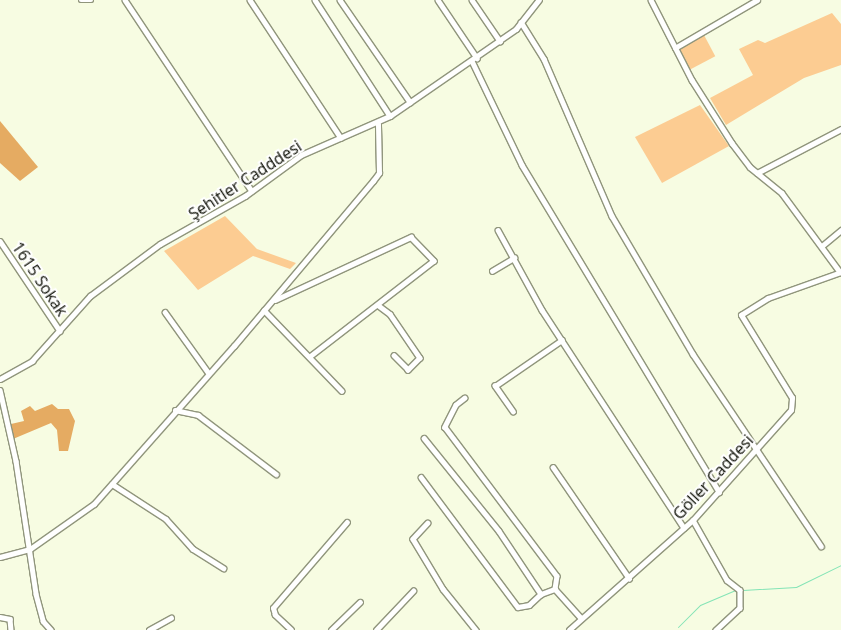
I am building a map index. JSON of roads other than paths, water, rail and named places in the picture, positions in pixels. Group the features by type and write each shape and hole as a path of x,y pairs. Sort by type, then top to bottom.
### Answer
{"street":[{"path":"81,0 91,0"},
{"path":"125,0 252,191"},
{"path":"250,0 341,138"},
{"path":"315,0 390,116"},
{"path":"340,0 410,102"},
{"path":"438,0 474,59 522,165 719,492"},
{"path":"472,0 500,41"},
{"name":"Şehitler Cadddesi","path":"0,379 32,361 90,296 160,244 252,191 301,155 378,124 500,41 539,0"},
{"path":"651,0 675,48 732,143 757,173 782,193 841,272"},
{"path":"675,48 757,0"},
{"path":"520,22 544,59 612,216 693,354 821,546"},
{"path":"0,557 30,549 94,504 208,372 273,301 379,173 378,124"},
{"path":"757,173 841,129"},
{"path":"498,230 562,340 684,528"},
{"path":"822,246 841,230"},
{"path":"273,301 410,238 434,262 310,357"},
{"name":"1615 Sokak","path":"0,241 60,331"},
{"path":"492,271 514,258"},
{"name":"Göller Caddesi","path":"569,630 580,617 629,578 693,520 757,450 793,404 741,315 761,301 841,272"},
{"path":"378,305 390,314 420,358 408,370 394,356"},
{"path":"264,310 342,391"},
{"path":"165,312 208,372"},
{"path":"513,412 495,386 562,340"},
{"path":"0,390 30,549 39,608 51,630"},
{"path":"465,398 456,406 445,427 557,576 555,589"},
{"path":"175,410 198,415 276,474"},
{"path":"424,438 499,531 541,594"},
{"path":"554,468 629,578"},
{"path":"421,477 518,607 529,606 541,594 555,589"},
{"path":"112,484 166,519 193,549 224,568"},
{"path":"693,520 727,580 740,591 740,608 716,630"},
{"path":"291,630 275,615 273,608 347,522"},
{"path":"428,523 413,539 443,589 476,630"},
{"path":"555,589 580,617"},
{"path":"376,630 413,591"},
{"path":"331,630 360,602"},
{"path":"0,617 10,619 12,630"},
{"path":"150,630 171,618"}],"waterway":[{"path":"743,590 796,587 841,565"},
{"path":"678,627 700,605 736,590"}]}
